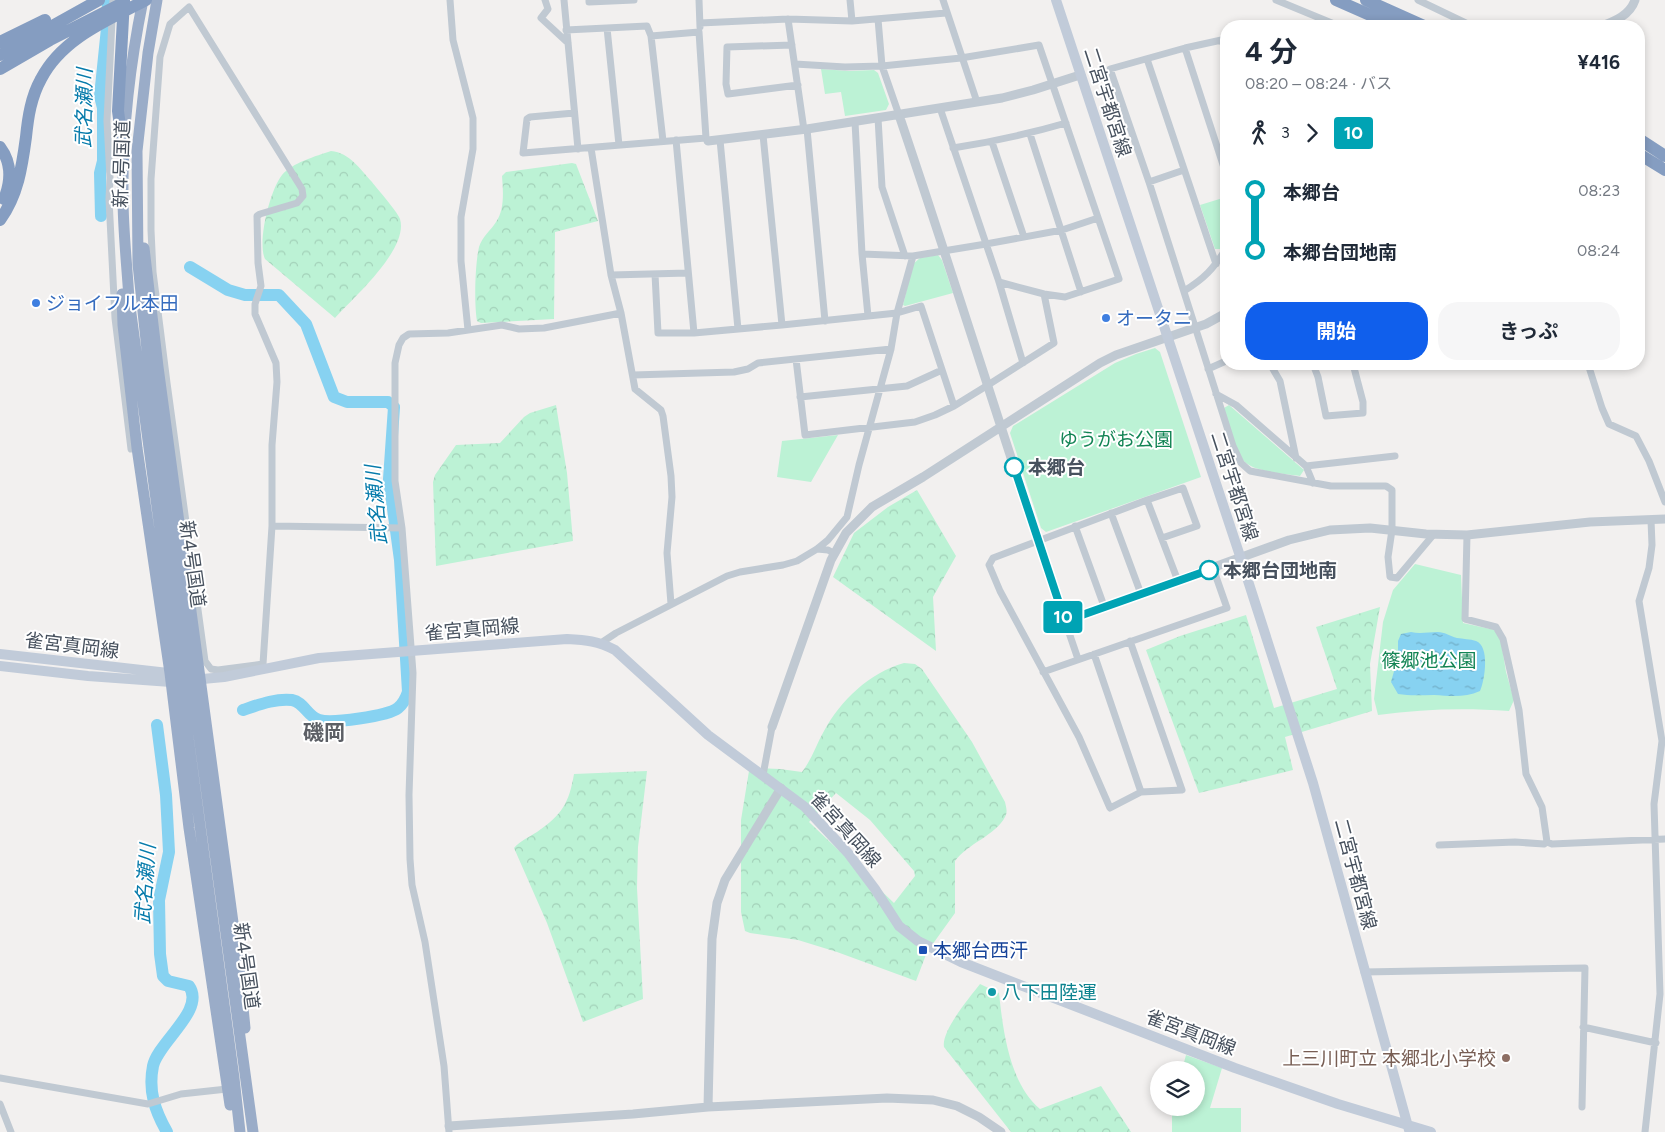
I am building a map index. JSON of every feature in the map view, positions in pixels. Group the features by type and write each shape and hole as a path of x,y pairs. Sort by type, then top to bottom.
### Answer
{"highway":[{"path":"0,42 85,0"},
{"path":"0,55 99,0"},
{"path":"124,0 118,110 124,156"},
{"path":"0,220 7,211 17,188 21,174 28,115 41,78 49,66 70,44 101,19 129,0"},
{"path":"0,70 50,40 144,0"},
{"name":"新4号国道","path":"144,0 133,55 126,121 123,220 134,337 180,635"},
{"name":"新4号国道","path":"157,0 148,53 137,151 138,264 142,315 240,1132"},
{"path":"1336,0 1381,20"},
{"path":"1366,0 1411,20"},
{"path":"1645,144 1665,156"},
{"path":"0,147 8,163 9,187 0,208"},
{"path":"1645,158 1665,170"},
{"path":"136,184 158,367 239,968 254,1132"},
{"path":"123,220 120,253 123,325 137,448 170,678 189,828 235,1132"},
{"name":"新4号国道","path":"191,720 254,1132"}],"main road":[{"name":"二宮宇都宮線","path":"1056,0 1313,783 1409,1129"},
{"name":"雀宮真岡線","path":"1,667 88,676 200,679 224,677 262,667 319,658 567,639 601,643 615,650 708,735 805,807 848,853 875,889 899,926 928,947 1015,984 1235,1068 1409,1129 1431,1132"},
{"name":"雀宮真岡線","path":"0,654 170,678"}],"street":[{"path":"113,0 107,121 110,178 109,199 116,318 131,449"},
{"path":"450,0 453,40 473,118 473,148 461,217 461,260 468,330"},
{"path":"545,0 548,9 542,18 568,43"},
{"path":"564,0 578,149"},
{"path":"589,0 589,2 634,0"},
{"path":"699,0 699,32 707,140"},
{"path":"850,0 852,21"},
{"path":"943,0 977,102"},
{"path":"1276,0 1324,20"},
{"path":"1418,0 1460,20"},
{"path":"1616,20 1628,12 1635,0"},
{"path":"188,7 302,189 302,196 297,203 257,216 258,263 261,286 255,304 255,314 276,363 277,372 272,445 272,526 262,667 211,669 205,661 153,272 151,230 151,179 160,57 170,24 188,7"},
{"path":"700,23 788,19 852,21 946,13"},
{"path":"788,19 806,130 825,321"},
{"path":"878,19 882,66 945,250 1078,659"},
{"path":"566,30 647,26 651,36 663,141"},
{"path":"607,28 620,145"},
{"path":"651,36 699,32"},
{"path":"1220,41 1185,48 1110,69 1149,182 1232,446 1242,463 1250,471 1331,486 1386,486 1392,490 1392,530 1388,557 1390,577 1397,578 1434,534"},
{"path":"792,45 727,48 726,84 728,94 798,85"},
{"path":"795,64 845,68 882,66 962,58 1039,45 1118,279 1065,297 1044,294 998,282"},
{"path":"1185,48 1220,156"},
{"path":"1147,59 1216,264"},
{"path":"574,113 530,117 527,120 523,153 676,140 720,140 806,130 977,102 1033,90 1080,75"},
{"path":"940,108 1024,363"},
{"path":"141,110 156,112"},
{"path":"601,643 616,633 726,576 797,561 828,540 847,517 868,428 890,349 909,256 882,187 878,118"},
{"path":"855,122 862,254 868,316"},
{"path":"953,148 1030,134 1066,123"},
{"path":"1030,134 1081,292"},
{"path":"764,135 782,326"},
{"path":"676,140 694,332"},
{"path":"720,140 738,329"},
{"path":"992,142 1024,237"},
{"path":"590,148 612,275 635,388 661,410 663,416 672,497 667,553 671,604"},
{"path":"1149,182 1184,170"},
{"path":"862,254 909,256 1062,230 1098,218"},
{"path":"1184,291 1202,280 1220,258"},
{"path":"612,275 688,273"},
{"path":"655,274 658,333 782,326 897,313 921,306 954,406"},
{"path":"796,360 805,435 915,422 954,406 1054,343 1044,294"},
{"path":"621,312 544,328 520,329 502,325 448,334 409,334 403,338 399,345 396,363 396,481 402,528 413,674 409,795 410,859 412,885 425,942 444,1066 449,1129 708,1108 887,1098 933,1100 956,1106 979,1117 1001,1132"},
{"path":"763,775 772,727 835,554 846,533 872,507 923,477 1100,363 1116,355 1220,318"},
{"path":"633,375 734,372 748,369 758,363 890,349"},
{"path":"1208,369 1220,364"},
{"path":"800,397 907,386 942,370"},
{"path":"1274,370 1280,381 1296,458"},
{"path":"1315,370 1326,416 1363,413 1363,402 1355,370"},
{"path":"1590,370 1609,424 1636,436 1649,461 1665,502"},
{"path":"1216,394 1236,405 1306,466 1313,483"},
{"path":"1306,466 1395,456"},
{"path":"1130,641 1182,790 1141,792 1110,808 1079,737 989,566 993,558 1075,526 1183,488 1197,526 1162,538"},
{"path":"1147,500 1178,581"},
{"path":"1111,513 1141,594"},
{"path":"1065,621 1290,540 1318,532 1370,528 1467,536 1590,522 1665,519"},
{"path":"1645,1132 1660,994 1654,804 1662,741 1639,601 1649,568 1652,545 1651,520"},
{"path":"272,526 402,528"},
{"path":"1075,526 1104,606"},
{"path":"1467,536 1465,619 1496,627 1503,639 1519,710 1526,774 1542,808 1547,842"},
{"path":"817,549 828,550 835,554"},
{"path":"1044,672 1227,608 1213,568"},
{"path":"1094,654 1141,792"},
{"path":"1659,771 1665,765"},
{"path":"708,1108 712,939 717,903 725,880 781,788"},
{"path":"1439,845 1515,842 1544,844 1547,842 1552,844 1665,839"},
{"path":"1364,972 1585,968 1582,1107"},
{"path":"1583,1028 1656,1043"},
{"path":"0,1078 148,1104 181,1094 227,1089"},
{"path":"0,1104 11,1132"}],"green space":[{"path":"821,69 874,70 878,73 889,104 886,110 845,116 841,92 825,94"},
{"path":"331,151 344,155 359,167 398,215 401,231 396,244 378,272 335,318 265,259 263,251 266,216 277,182 286,171 298,163"},
{"path":"576,164 598,221 555,232 554,319 481,323 477,321 475,295 479,247 501,211 503,199 502,176 506,172"},
{"path":"1220,199 1220,249 1215,249 1200,205"},
{"path":"938,255 942,260 953,293 903,305 913,264 920,258"},
{"name":"ゆうがお公園","path":"1155,348 1160,352 1201,477 1046,532 1041,528 1010,433 1013,426 1115,363"},
{"path":"556,405 567,473 573,541 436,566 433,482 435,475 456,445 500,443 524,417 530,413"},
{"path":"1229,405 1304,470 1300,476 1257,469 1242,459 1235,446 1224,408"},
{"path":"838,435 811,482 777,477 782,441"},
{"path":"917,490 956,556 933,597 936,651 833,577 854,533 888,507"},
{"name":"篠郷池公園","path":"1415,564 1461,575 1463,623 1495,630 1501,641 1506,672 1514,700 1509,711 1411,711 1378,715 1374,699 1383,622 1393,590"},
{"path":"1380,607 1370,664 1372,711 1285,737 1293,770 1199,793 1146,650 1180,636 1246,615 1274,708 1337,689 1316,627"},
{"path":"904,663 915,664 922,669 972,742 1005,802 1006,810 1005,817 995,829 967,849 955,861 955,913 927,952 916,981 798,940 750,933 745,931 741,912 741,820 749,771 752,768 802,772 824,731 848,698 879,673","holes":["836,793 870,820 914,871 915,876 894,903 809,822"]},
{"path":"647,771 638,847 637,888 643,999 583,1022 547,923 514,848 546,826 558,814 567,801 574,774"},
{"path":"980,984 999,993 1009,1055 1014,1071 1021,1085 1040,1109 1101,1086 1131,1132 1011,1132 944,1047 944,1040 951,1023"},
{"path":"1186,1055 1203,1061 1184,1061"},
{"path":"1205,1062 1222,1068 1210,1108 1241,1108 1241,1132 1172,1132 1172,1116 1205,1116"}],"water":[{"path":"1440,632 1457,638 1476,641 1480,644 1485,656 1485,664 1480,691 1469,695 1457,696 1398,694 1391,682 1398,657 1398,641 1401,634"}],"waterway":[{"name":"武名瀬川","path":"101,216 100,173 103,161 103,108 100,96 108,0"},
{"name":"武名瀬川","path":"190,267 228,290 245,295 279,295 306,324 334,397 347,402 388,402 394,407 389,479 400,560 408,692 405,699 398,708 383,714 335,721 319,720 311,715 300,703 292,700 273,701 243,710"},
{"name":"武名瀬川","path":"157,725 166,795 169,852 159,900 160,954 163,976 168,981 189,986 193,995 186,1016 163,1047 153,1066 152,1092 159,1116 167,1132"}],"bus line":[{"name":"10","path":"1014,467 1065,621 1209,570"}],"place":[{"name":"ジョイフル本田","path":"36,303"},
{"name":"オータニ","path":"1106,318"},
{"name":"本郷台","path":"1014,467"},
{"name":"本郷台団地南","path":"1209,570"},
{"name":"本郷台西汗","path":"923,950"},
{"name":"八下田陸運","path":"992,992"},
{"name":"上三川町立 本郷北小学校","path":"1506,1058"}],"district":[{"name":"磯岡","path":"324,733"}]}
